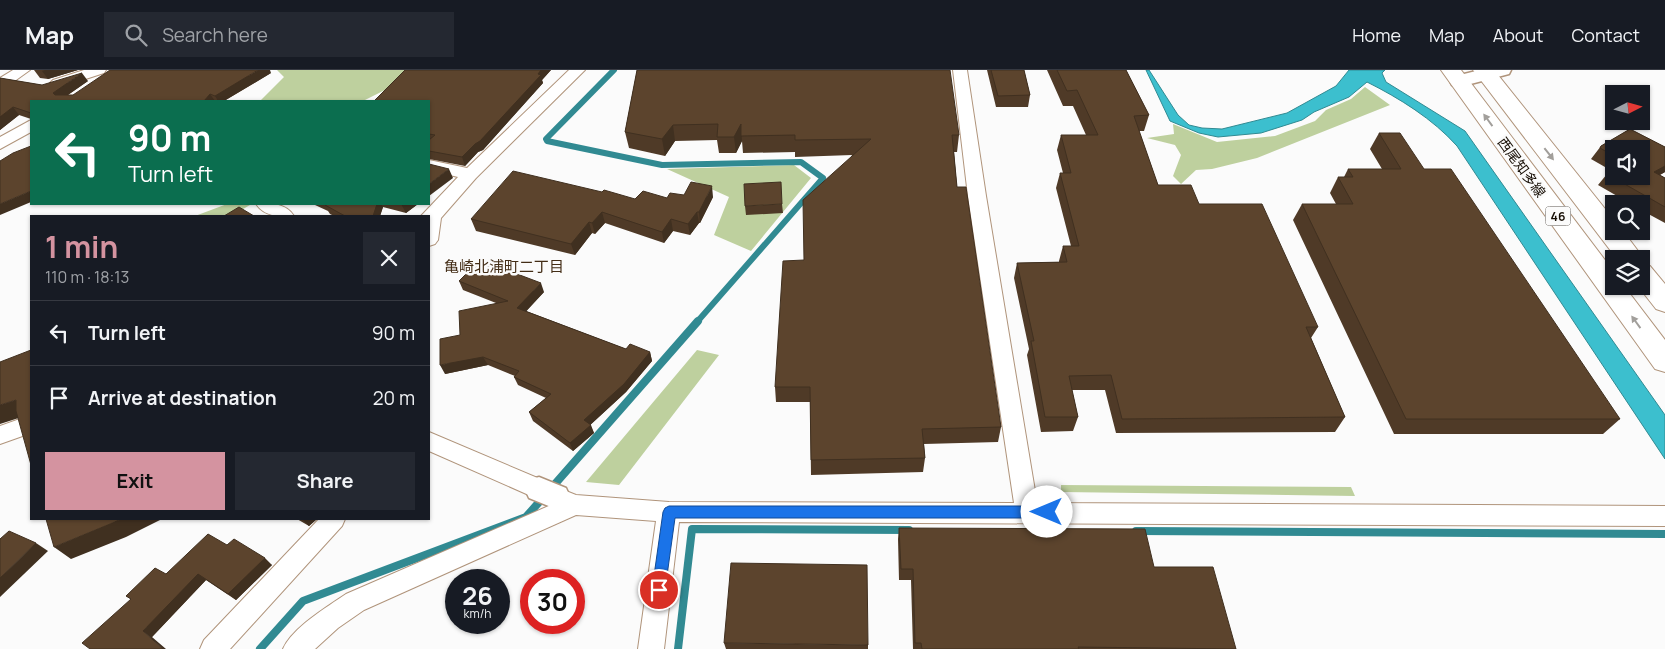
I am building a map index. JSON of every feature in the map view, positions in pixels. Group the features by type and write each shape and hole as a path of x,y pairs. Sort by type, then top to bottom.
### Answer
{"main road":[{"name":"西尾知多線","path":"1490,71 1624,250"},
{"name":"西尾知多線","path":"1455,76 1665,361"},
{"path":"1650,283 1665,302"}],"street":[{"path":"44,86 99,70"},
{"path":"90,88 117,70"},
{"path":"430,218 470,174 578,70"},
{"path":"960,70 977,196 1027,512"},
{"path":"1455,76 1490,71"},
{"path":"2,81 25,77"},
{"path":"0,144 30,126"},
{"path":"430,165 470,174"},
{"path":"267,205 283,215"},
{"path":"0,435 30,424"},
{"path":"430,441 557,497 669,512 1665,516"},
{"path":"296,649 328,620 355,602 557,497"},
{"path":"650,649 669,512"},
{"path":"213,649 333,520"}],"green space":[{"path":"277,70 407,70 395,85 365,100 261,100 284,77"},
{"path":"1365,87 1390,105 1257,158 1212,169 1196,170 1181,184 1173,176 1181,155 1175,145 1147,138 1174,134 1173,124 1217,142 1275,136 1315,121 1326,110 1351,99"},
{"path":"794,165 811,178 751,251 714,235 729,197 667,169"},
{"path":"224,205 250,205 233,215 198,215"},
{"path":"697,350 719,355 619,485 586,482"},
{"path":"1061,485 1351,487 1355,496 1061,492"}],"water":[{"path":"1146,70 1149,70 1178,115 1189,125 1222,129 1287,113 1336,86 1349,70 1385,70 1382,73 1386,82 1465,131 1665,415 1665,459 1457,146 1426,118 1403,102 1367,82 1349,97 1314,112 1302,120 1261,133 1218,137 1199,133 1170,121"}],"building":[{"path":"110,70 258,70 215,96 210,94 205,100 30,100 30,113 13,107 0,117 0,78 42,85 82,73 53,93 55,95 73,95"},
{"path":"405,70 541,70 538,74 541,75 480,141 462,157 430,151 430,139 435,135 430,134 430,100 375,100"},
{"path":"637,70 950,70 959,135 952,135 957,187 966,187 1001,427 922,429 925,458 811,460 810,387 775,387 783,261 804,260 803,200 871,139 795,140 795,135 741,136 741,124 734,137 717,137 718,124 673,125 662,139 625,132"},
{"path":"991,70 1024,70 1030,95 998,96"},
{"path":"1057,70 1126,70 1149,115 1134,116 1158,185 1191,185 1199,204 1262,204 1318,327 1306,327 1345,417 1122,419 1111,375 1069,376 1078,417 1045,417 1031,341 1034,341 1017,263 1067,262 1063,246 1079,246 1060,173 1071,173 1061,135 1098,135 1077,90 1067,91"},
{"path":"1628,130 1632,130 1665,147 1665,166 1654,172 1665,178 1665,207 1650,198 1650,195 1644,195 1626,185 1650,185 1650,140 1611,140"},
{"path":"1379,133 1400,133 1424,169 1451,169 1620,419 1406,419 1302,204 1353,204 1338,177 1353,177 1348,169 1401,169"},
{"path":"1605,144 1605,151 1600,148"},
{"path":"30,146 30,191 0,204 0,161 13,153"},
{"path":"430,164 449,169 430,183"},
{"path":"513,171 602,192 604,190 635,199 643,191 667,198 670,193 684,195 691,182 712,186 699,212 688,224 671,219 662,232 602,212 592,223 589,222 571,244 471,219"},
{"path":"781,182 782,204 745,206 744,184"},
{"path":"325,205 377,205 373,215 343,215"},
{"path":"239,207 252,215 226,215"},
{"path":"480,260 541,283 517,308 626,349 630,344 650,352 624,384 584,420 591,425 570,443 529,412 551,394 514,377 519,371 483,357 440,365 440,339 460,335 459,311 508,301 459,281"},
{"path":"30,350 30,461 16,411 16,400 0,405 0,362"},
{"path":"46,520 119,520 54,547"},
{"path":"899,528 1145,529 1154,567 1213,567 1236,649 1078,647 1079,649 922,649 921,643 915,643 913,569 901,569"},
{"path":"9,531 36,543 0,578 0,539"},
{"path":"208,534 227,545 234,539 265,558 228,594 198,574 143,631 163,649 90,649 82,643 131,599 126,596 155,568 166,574"},
{"path":"731,563 867,565 868,645 724,643"}],"waterway":[{"path":"614,70 546,139 547,141 662,165 801,162 823,178 697,322"},
{"path":"260,649 303,601 526,517 698,321"},
{"path":"678,649 692,529 909,530"},
{"path":"1136,531 1665,534"}],"district":[{"name":"亀崎北浦町二丁目","path":"504,266"}],"route":[{"path":"659,590 669,512 1047,512"}]}
